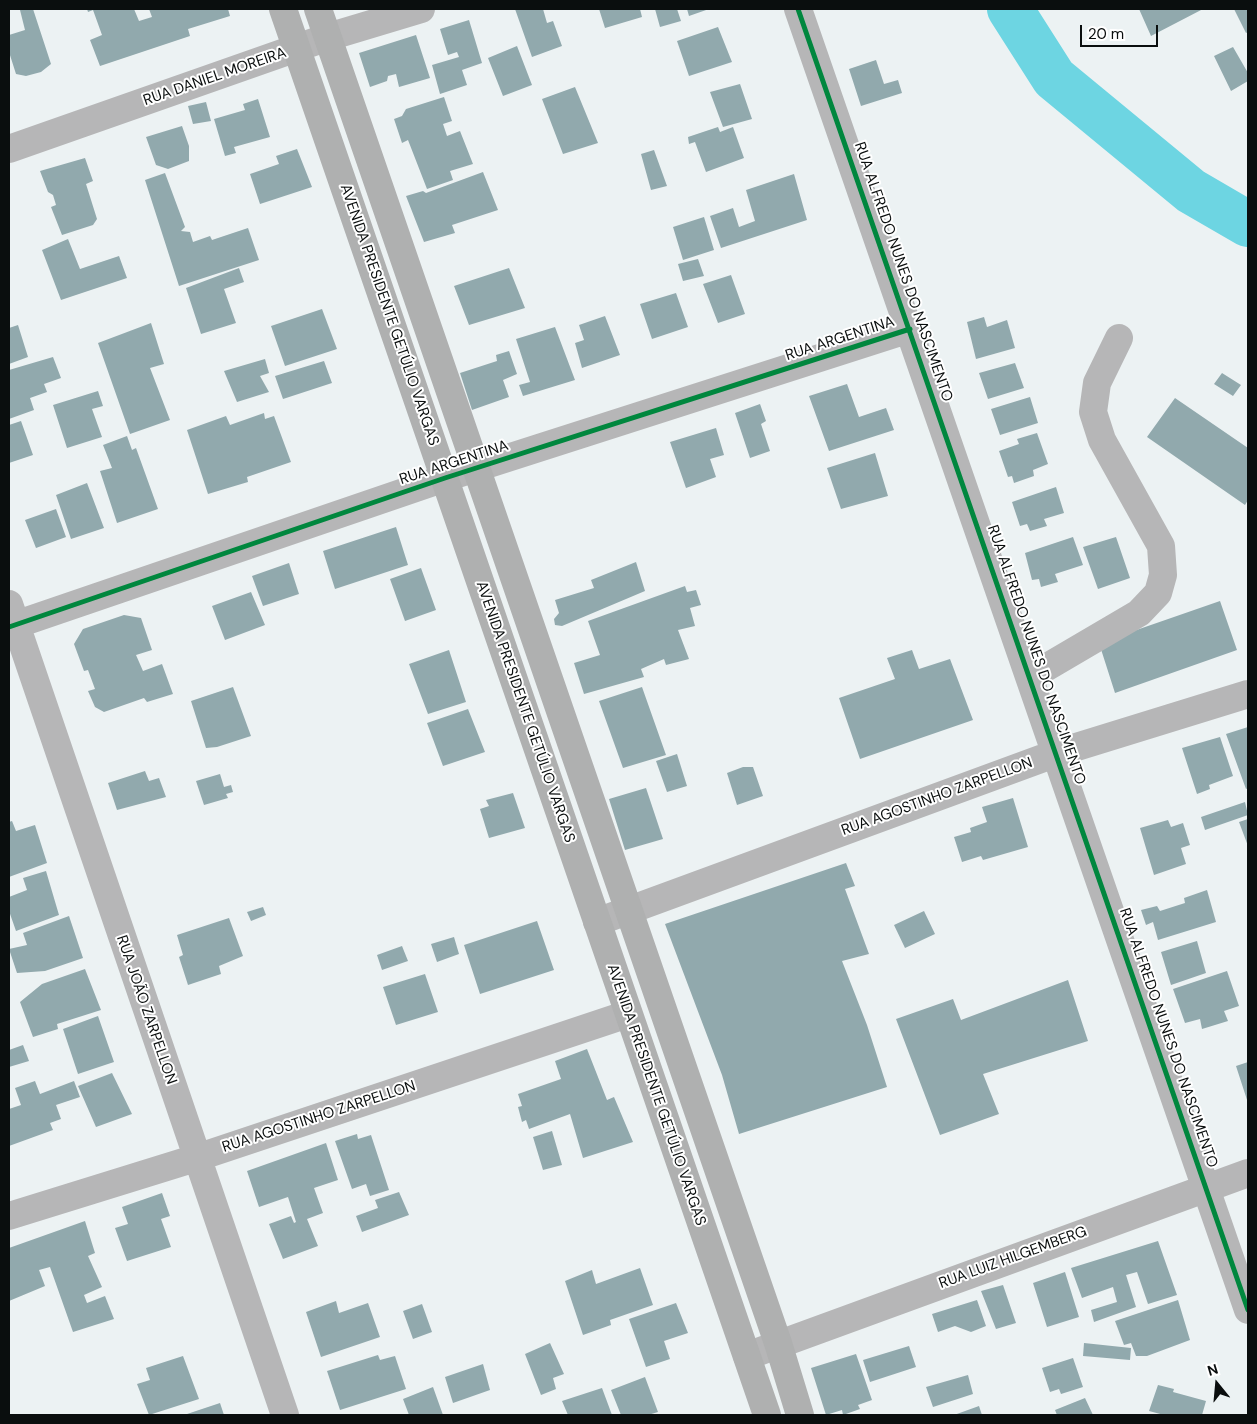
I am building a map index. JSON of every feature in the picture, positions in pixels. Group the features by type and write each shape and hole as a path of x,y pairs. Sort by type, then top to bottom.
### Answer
{"main road":[{"name":"AVENIDA PRESIDENTE GETÚLIO VARGAS","path":"283,9 767,1415"},
{"path":"318,9 778,1344 800,1415"}],"street":[{"name":"RUA DANIEL MOREIRA","path":"9,150 328,37 422,9"},
{"name":"RUA ALFREDO NUNES DO NASCIMENTO","path":"798,9 1057,753 1248,1310"},
{"name":"RUA ARGENTINA","path":"11,619 910,329"},
{"path":"1030,677 1139,613 1158,593 1163,575 1161,546 1102,440 1094,412 1097,383 1119,338"},
{"name":"RUA JOÃO ZARPELLON","path":"11,619 285,1415"},
{"name":"RUA AGOSTINHO ZARPELLON","path":"597,922 1057,753 1248,694"},
{"name":"RUA AGOSTINHO ZARPELLON","path":"9,1216 196,1158 628,1014"},
{"name":"RUA LUIZ HILGEMBERG","path":"747,1356 1248,1174"}],"building":[{"path":"33,9 51,64 41,72 26,76 16,74 9,52 9,35 25,30 20,10"},
{"path":"87,9 134,9 139,21 152,17 149,9 228,9 230,16 188,29 190,36 100,66 90,40 102,35 93,10 88,12"},
{"path":"515,9 543,9 547,23 553,21 562,46 532,57"},
{"path":"599,9 640,9 642,17 605,28"},
{"path":"655,9 677,9 681,21 660,27"},
{"path":"687,9 709,9 689,16"},
{"path":"1139,9 1203,9 1151,36"},
{"path":"1234,9 1248,9 1248,32 1246,33"},
{"path":"469,20 482,63 462,70 467,85 440,94 432,65 459,57 457,52 448,55 440,29"},
{"path":"718,27 732,62 689,76 677,41"},
{"path":"416,35 430,78 399,87 396,74 388,76 387,81 370,87 359,53"},
{"path":"517,46 532,85 503,96 488,58"},
{"path":"1233,47 1248,73 1248,81 1231,91 1214,56"},
{"path":"876,60 884,84 898,80 902,93 861,106 849,69"},
{"path":"740,84 752,119 723,127 710,92"},
{"path":"575,87 598,143 563,154 542,99"},
{"path":"444,97 452,121 443,124 447,136 460,131 473,164 450,171 453,180 427,189 408,140 402,143 394,119 402,116 406,109"},
{"path":"258,99 270,137 234,147 236,153 225,156 214,119 245,110 243,104"},
{"path":"206,102 211,121 193,124 188,106"},
{"path":"182,126 189,146 189,161 168,169 156,165 146,137"},
{"path":"718,127 720,132 733,127 744,158 706,172 695,142 689,144 688,137"},
{"path":"297,149 312,187 260,204 250,174 279,164 276,156"},
{"path":"654,150 667,186 651,190 641,154"},
{"path":"85,158 93,181 86,184 97,219 93,225 62,235 51,207 56,205 53,195 48,192 40,171"},
{"path":"483,172 498,210 452,225 455,233 424,242 406,196 423,191 426,193"},
{"path":"165,173 185,227 181,231 190,232 193,242 210,236 212,240 248,228 259,260 179,286 145,180"},
{"path":"794,174 807,220 721,248 710,216 733,208 739,227 755,221 746,190"},
{"path":"704,217 714,250 683,260 673,227"},
{"path":"68,239 80,269 119,256 127,278 61,300 42,250"},
{"path":"698,259 704,276 683,281 678,264"},
{"path":"239,268 244,282 224,289 236,323 201,334 186,288"},
{"path":"509,268 525,308 469,325 454,286"},
{"path":"731,275 745,314 718,323 703,284"},
{"path":"676,293 688,327 652,339 640,304"},
{"path":"322,309 337,349 285,366 271,326"},
{"path":"605,316 620,355 582,368 575,343 584,340 579,325"},
{"path":"984,317 987,327 1007,320 1015,348 976,359 967,322"},
{"path":"151,323 164,364 150,368 170,420 130,434 98,343"},
{"path":"18,325 28,357 9,364 9,328"},
{"path":"555,327 575,380 523,396 519,385 530,382 516,339"},
{"path":"509,351 517,374 503,380 509,397 472,410 460,373 497,361 496,355"},
{"path":"53,357 61,378 44,384 47,392 30,398 34,410 9,419 9,370"},
{"path":"265,359 269,373 260,376 269,392 237,402 224,371"},
{"path":"324,361 332,383 283,399 275,376"},
{"path":"1015,363 1024,388 988,399 979,373"},
{"path":"1222,373 1241,385 1233,396 1214,384"},
{"path":"847,384 859,417 886,408 894,430 829,451 809,396"},
{"path":"98,391 103,406 92,409 102,437 67,448 53,405"},
{"path":"1030,397 1038,423 1000,435 991,409"},
{"path":"1175,398 1248,448 1248,500 1245,505 1147,437"},
{"path":"760,404 766,421 761,424 770,451 750,458 735,413"},
{"path":"264,413 265,419 274,416 291,462 247,477 248,482 208,494 187,430 226,416 230,425"},
{"path":"21,421 33,455 9,463 9,425"},
{"path":"716,428 724,455 710,459 716,477 686,488 670,442"},
{"path":"1037,433 1048,464 1033,470 1034,476 1014,483 1012,476 1008,477 999,451 1019,444 1017,439"},
{"path":"127,436 132,450 136,448 158,509 117,523 100,471 112,468 103,445"},
{"path":"875,453 888,496 841,509 827,468"},
{"path":"87,483 104,528 71,539 56,495"},
{"path":"1056,487 1064,513 1044,519 1047,526 1030,531 1027,524 1020,526 1012,502"},
{"path":"56,509 66,537 36,548 25,520"},
{"path":"396,527 408,565 335,589 323,551"},
{"path":"1073,537 1083,565 1055,574 1058,582 1041,587 1039,579 1032,580 1025,553"},
{"path":"1116,537 1130,578 1098,589 1083,547"},
{"path":"636,562 645,591 562,626 555,625 554,619 559,613 555,600 594,588 591,580"},
{"path":"289,563 299,594 263,606 252,576"},
{"path":"421,568 436,610 405,621 390,579"},
{"path":"685,586 687,592 696,590 701,605 690,608 695,626 678,630 689,659 666,665 664,659 641,669 644,677 584,694 574,663 600,655 588,621"},
{"path":"251,592 265,625 225,640 212,606"},
{"path":"1220,601 1237,650 1115,693 1099,643"},
{"path":"124,615 141,618 152,650 136,655 143,671 162,664 173,694 147,702 144,698 104,712 95,707 88,691 95,689 88,670 84,671 74,644 83,629"},
{"path":"449,650 466,702 428,714 409,664"},
{"path":"912,650 919,669 950,659 973,720 860,759 839,698 895,679 887,658"},
{"path":"233,687 251,736 217,747 206,748 191,701"},
{"path":"642,687 666,755 623,768 599,701"},
{"path":"468,709 485,752 443,766 427,723"},
{"path":"1248,727 1248,788 1246,789 1226,734"},
{"path":"1220,737 1233,776 1209,785 1210,789 1197,794 1182,748"},
{"path":"677,754 687,786 667,792 656,761"},
{"path":"743,767 753,767 763,796 737,805 727,773"},
{"path":"145,771 149,781 159,778 166,797 117,810 108,783"},
{"path":"220,774 224,787 231,785 233,792 226,794 228,798 204,805 196,781"},
{"path":"646,788 663,839 625,850 609,799"},
{"path":"513,793 525,828 489,838 480,809 489,806 486,800"},
{"path":"1013,798 1028,847 983,860 981,856 962,862 954,837 971,832 970,828 987,822 982,807"},
{"path":"1245,802 1248,815 1205,830 1201,817"},
{"path":"1248,819 1248,846 1239,822"},
{"path":"1168,820 1171,827 1183,823 1190,845 1181,848 1186,864 1154,875 1140,828"},
{"path":"12,821 16,831 35,825 47,863 9,877 9,822"},
{"path":"846,863 855,886 845,889 869,954 842,961 867,1025 887,1087 739,1134 722,1075 665,924"},
{"path":"46,871 59,915 16,931 9,911 9,897 27,890 23,878"},
{"path":"1207,890 1216,922 1158,940 1153,922 1146,925 1141,910 1157,906 1160,911 1185,903 1184,898"},
{"path":"263,907 266,915 251,921 247,912"},
{"path":"924,911 935,934 905,948 894,925"},
{"path":"69,916 83,958 45,971 17,973 9,949 27,945 23,933"},
{"path":"229,918 243,956 219,966 221,974 188,985 179,957 183,955 177,935"},
{"path":"537,921 554,970 480,994 464,945"},
{"path":"454,937 459,954 437,962 431,944"},
{"path":"1197,941 1206,973 1171,985 1161,952"},
{"path":"402,946 408,961 382,970 377,955"},
{"path":"85,969 101,1010 57,1024 58,1029 33,1037 20,1002 42,984"},
{"path":"1227,971 1239,1006 1224,1011 1228,1021 1202,1029 1200,1019 1185,1023 1173,989"},
{"path":"425,974 438,1012 396,1025 383,987"},
{"path":"1068,980 1088,1041 983,1074 999,1114 940,1135 896,1019 953,999 961,1020"},
{"path":"98,1016 114,1062 78,1074 63,1029"},
{"path":"23,1045 29,1061 9,1067 9,1050"},
{"path":"587,1049 607,1100 614,1097 633,1142 583,1158 570,1114 529,1129 526,1120 522,1122 518,1107 522,1106 518,1094 561,1079 555,1061"},
{"path":"1248,1062 1248,1103 1236,1066"},
{"path":"112,1073 132,1114 96,1127 78,1086"},
{"path":"35,1081 40,1094 74,1081 80,1097 56,1105 61,1119 50,1123 53,1130 9,1146 9,1109 21,1105 15,1088"},
{"path":"552,1131 562,1165 543,1170 533,1137"},
{"path":"357,1134 358,1139 371,1135 389,1190 370,1196 366,1184 352,1189 335,1141"},
{"path":"326,1143 338,1180 314,1188 323,1213 307,1219 318,1246 283,1259 269,1224 291,1216 294,1223 296,1222 288,1197 259,1207 247,1171"},
{"path":"399,1192 409,1215 362,1232 356,1216 378,1208 375,1200"},
{"path":"162,1193 170,1216 161,1219 171,1247 127,1261 115,1228 128,1224 122,1207"},
{"path":"85,1221 95,1253 88,1256 102,1287 84,1295 87,1303 105,1296 114,1319 73,1332 50,1267 39,1270 45,1286 9,1301 9,1248"},
{"path":"1158,1241 1177,1295 1148,1304 1137,1272 1126,1275 1136,1307 1094,1322 1091,1310 1117,1302 1113,1287 1082,1298 1071,1268"},
{"path":"640,1268 653,1305 610,1320 611,1325 583,1335 565,1281 592,1270 596,1284"},
{"path":"1065,1272 1079,1317 1047,1327 1033,1283"},
{"path":"1003,1285 1016,1323 996,1329 981,1291"},
{"path":"977,1300 986,1326 971,1332 955,1326 938,1332 932,1314"},
{"path":"1178,1300 1190,1340 1147,1356 1136,1356 1131,1343 1124,1345 1115,1321"},
{"path":"336,1301 339,1313 368,1303 380,1337 321,1357 306,1312"},
{"path":"676,1303 688,1333 664,1341 670,1359 646,1367 629,1319"},
{"path":"422,1304 432,1332 413,1339 403,1311"},
{"path":"550,1343 564,1374 553,1378 556,1389 541,1395 525,1354"},
{"path":"1084,1343 1131,1348 1130,1360 1083,1356"},
{"path":"909,1346 916,1367 870,1382 863,1360"},
{"path":"856,1354 872,1400 858,1405 860,1409 843,1415 842,1410 826,1415 811,1368"},
{"path":"378,1355 380,1360 395,1356 406,1389 340,1410 327,1371"},
{"path":"183,1356 199,1399 149,1415 137,1384 150,1380 146,1368"},
{"path":"1073,1358 1083,1387 1061,1394 1059,1389 1050,1392 1042,1368"},
{"path":"483,1364 490,1390 453,1403 445,1377"},
{"path":"968,1375 973,1394 933,1407 926,1387"},
{"path":"645,1377 658,1412 648,1415 621,1415 611,1390"},
{"path":"1158,1385 1174,1389 1173,1392 1206,1401 1202,1415 1164,1415 1149,1411"},
{"path":"433,1387 443,1415 409,1415 403,1399"},
{"path":"602,1388 612,1415 568,1415 562,1401"},
{"path":"1085,1398 1093,1415 1057,1415 1055,1410"},
{"path":"220,1403 224,1415 184,1415"},
{"path":"979,1406 982,1415 954,1415"}],"waterway":[{"path":"1010,9 1054,78 1191,191 1248,224"}],"cycle path":[{"path":"798,9 1248,1310"},
{"path":"9,627 445,478 910,329"}]}
